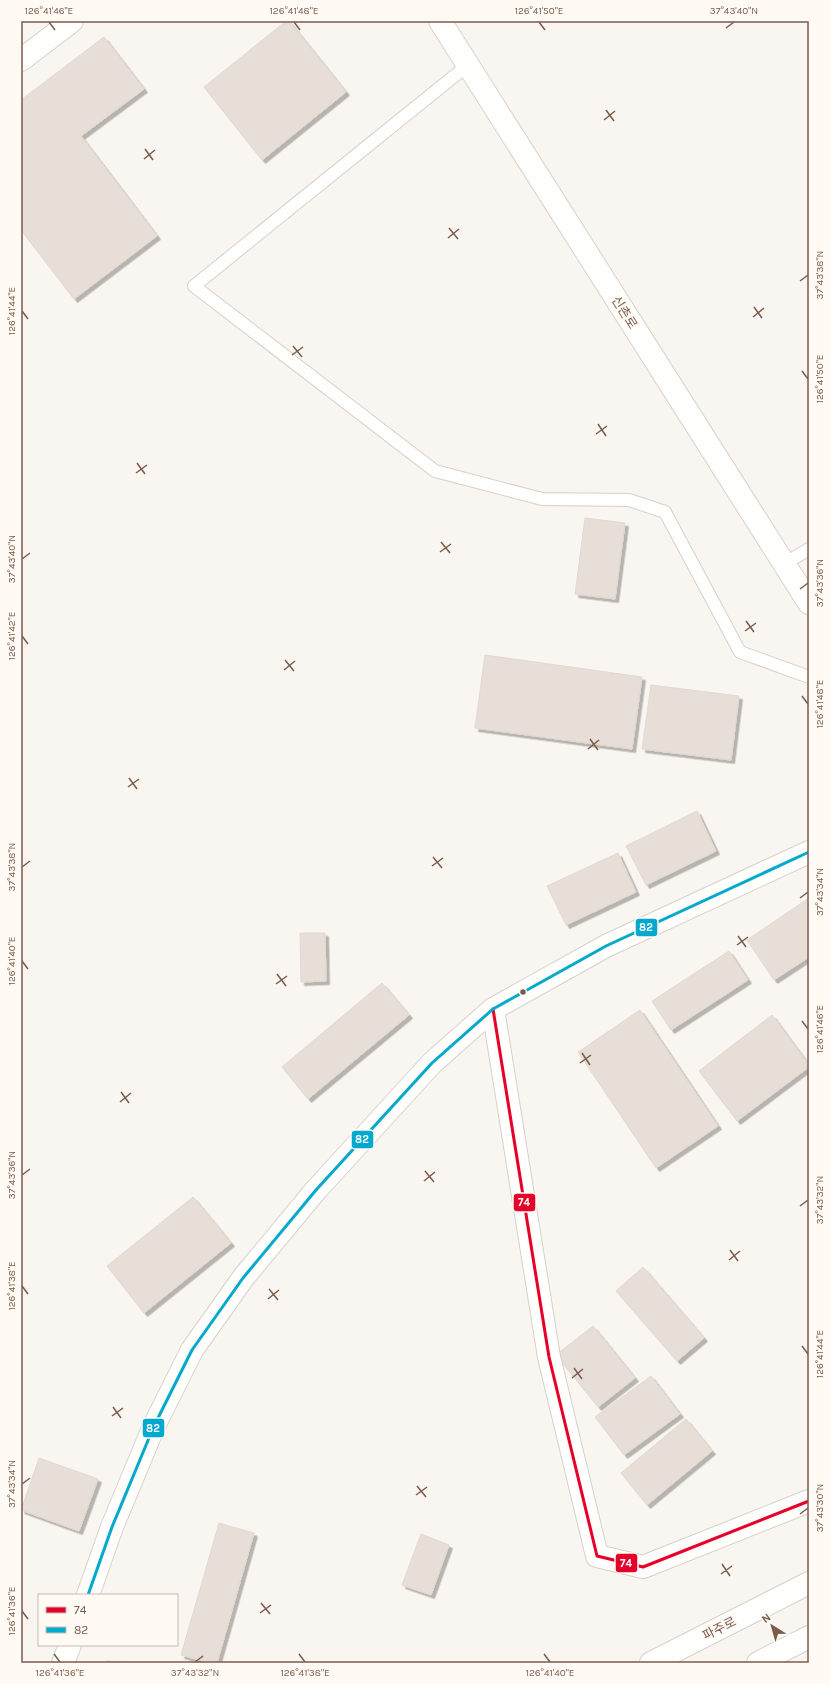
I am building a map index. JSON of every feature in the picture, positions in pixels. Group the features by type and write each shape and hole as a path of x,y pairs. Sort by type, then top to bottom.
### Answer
{"street":[{"path":"21,60 72,21"},
{"name":"신촌로","path":"440,21 809,603"},
{"path":"88,1594 112,1527 154,1426 192,1350 242,1278 322,1184 432,1063 493,1009 606,946 809,852"},
{"path":"493,1009 549,1357 597,1556 643,1567 809,1501"},
{"name":"파주로","path":"651,1663 809,1583"},
{"path":"758,1663 809,1638"},
{"path":"62,1663 70,1646"}],"lane":[{"path":"468,65 194,286 436,471 542,499 629,500 665,512 740,652 809,677"},
{"path":"784,564 809,549"}],"building":[{"path":"286,21 289,21 346,92 262,160 204,87"},
{"path":"104,37 144,89 81,136 157,236 74,299 21,230 21,100"},
{"path":"585,518 625,523 615,599 575,594"},
{"path":"485,655 642,677 632,749 475,728"},
{"path":"651,685 739,696 731,760 642,749"},
{"path":"697,811 716,851 646,885 626,846"},
{"path":"618,853 636,892 566,925 547,886"},
{"path":"809,898 809,957 774,980 747,940"},
{"path":"300,933 325,933 326,981 301,982"},
{"path":"729,951 748,980 671,1030 652,1001"},
{"path":"382,983 409,1015 308,1099 282,1067"},
{"path":"640,1010 718,1126 656,1168 578,1052"},
{"path":"772,1015 809,1067 737,1121 699,1071"},
{"path":"193,1197 231,1243 144,1313 107,1266"},
{"path":"643,1267 704,1338 677,1361 616,1291"},
{"path":"593,1326 635,1378 598,1407 556,1355"},
{"path":"651,1376 680,1414 624,1455 595,1417"},
{"path":"686,1419 712,1451 647,1505 621,1473"},
{"path":"39,1458 98,1479 79,1531 21,1510"},
{"path":"219,1523 254,1533 217,1663 210,1663 181,1655"},
{"path":"421,1534 449,1545 431,1595 402,1585"},
{"path":"106,1661 139,1663 106,1663"}],"transit line":[{"name":"82","path":"88,1594 112,1527 154,1426 192,1350 243,1278 316,1190 432,1063 493,1009 606,946 809,852"},
{"name":"74","path":"493,1009 549,1357 597,1556 643,1567 809,1501"}]}
